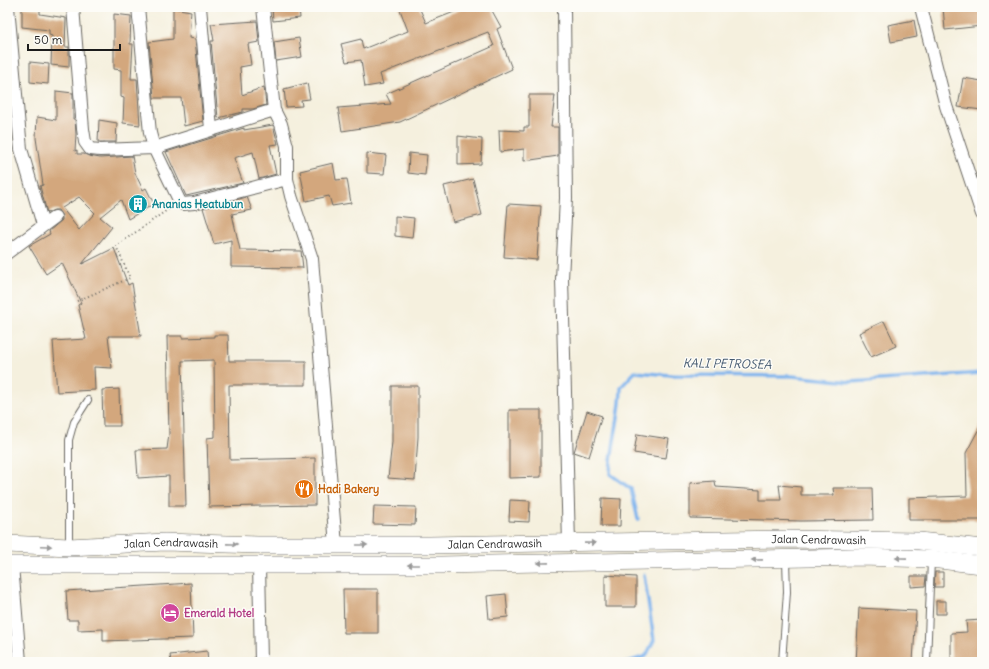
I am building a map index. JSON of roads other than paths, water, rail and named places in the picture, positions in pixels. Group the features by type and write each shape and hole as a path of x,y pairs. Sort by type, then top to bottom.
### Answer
{"main road":[{"name":"Jalan Cendrawasih","path":"7,544 69,548 165,542 336,545 569,544 784,539 919,541 982,548"},
{"name":"Jalan Cendrawasih","path":"9,565 440,565 786,560 861,557 931,558 982,565"}],"street":[{"path":"8,7 10,46 21,149 43,225"},
{"path":"72,7 83,128 86,146 93,150 154,148 274,110"},
{"path":"138,7 148,120 154,148 180,202 184,204 194,203 287,179"},
{"path":"200,7 211,129"},
{"path":"263,7 274,110 281,124 287,146 287,179 291,196 312,259 336,545"},
{"path":"564,7 566,198 562,279 569,544"},
{"path":"921,7 946,106 982,214"},
{"path":"7,253 55,217"},
{"path":"9,565 20,662"},
{"path":"259,565 261,662"}],"lane":[{"path":"69,548 69,440 74,422 88,400"},
{"path":"927,662 931,558"},
{"path":"782,662 787,592 786,560"}],"waterway":[{"name":"KALI PETROSEA","path":"638,519 631,489 610,474 621,398 621,387 635,372 671,375 792,376 851,382 982,373"},
{"name":"KALI PETROSEA","path":"628,662 646,656 654,640 644,575"}],"place":[{"name":"Ananias Heatubun","path":"138,204"},
{"name":"Hadi Bakery","path":"304,489"},
{"name":"Emerald Hotel","path":"170,613"}]}
